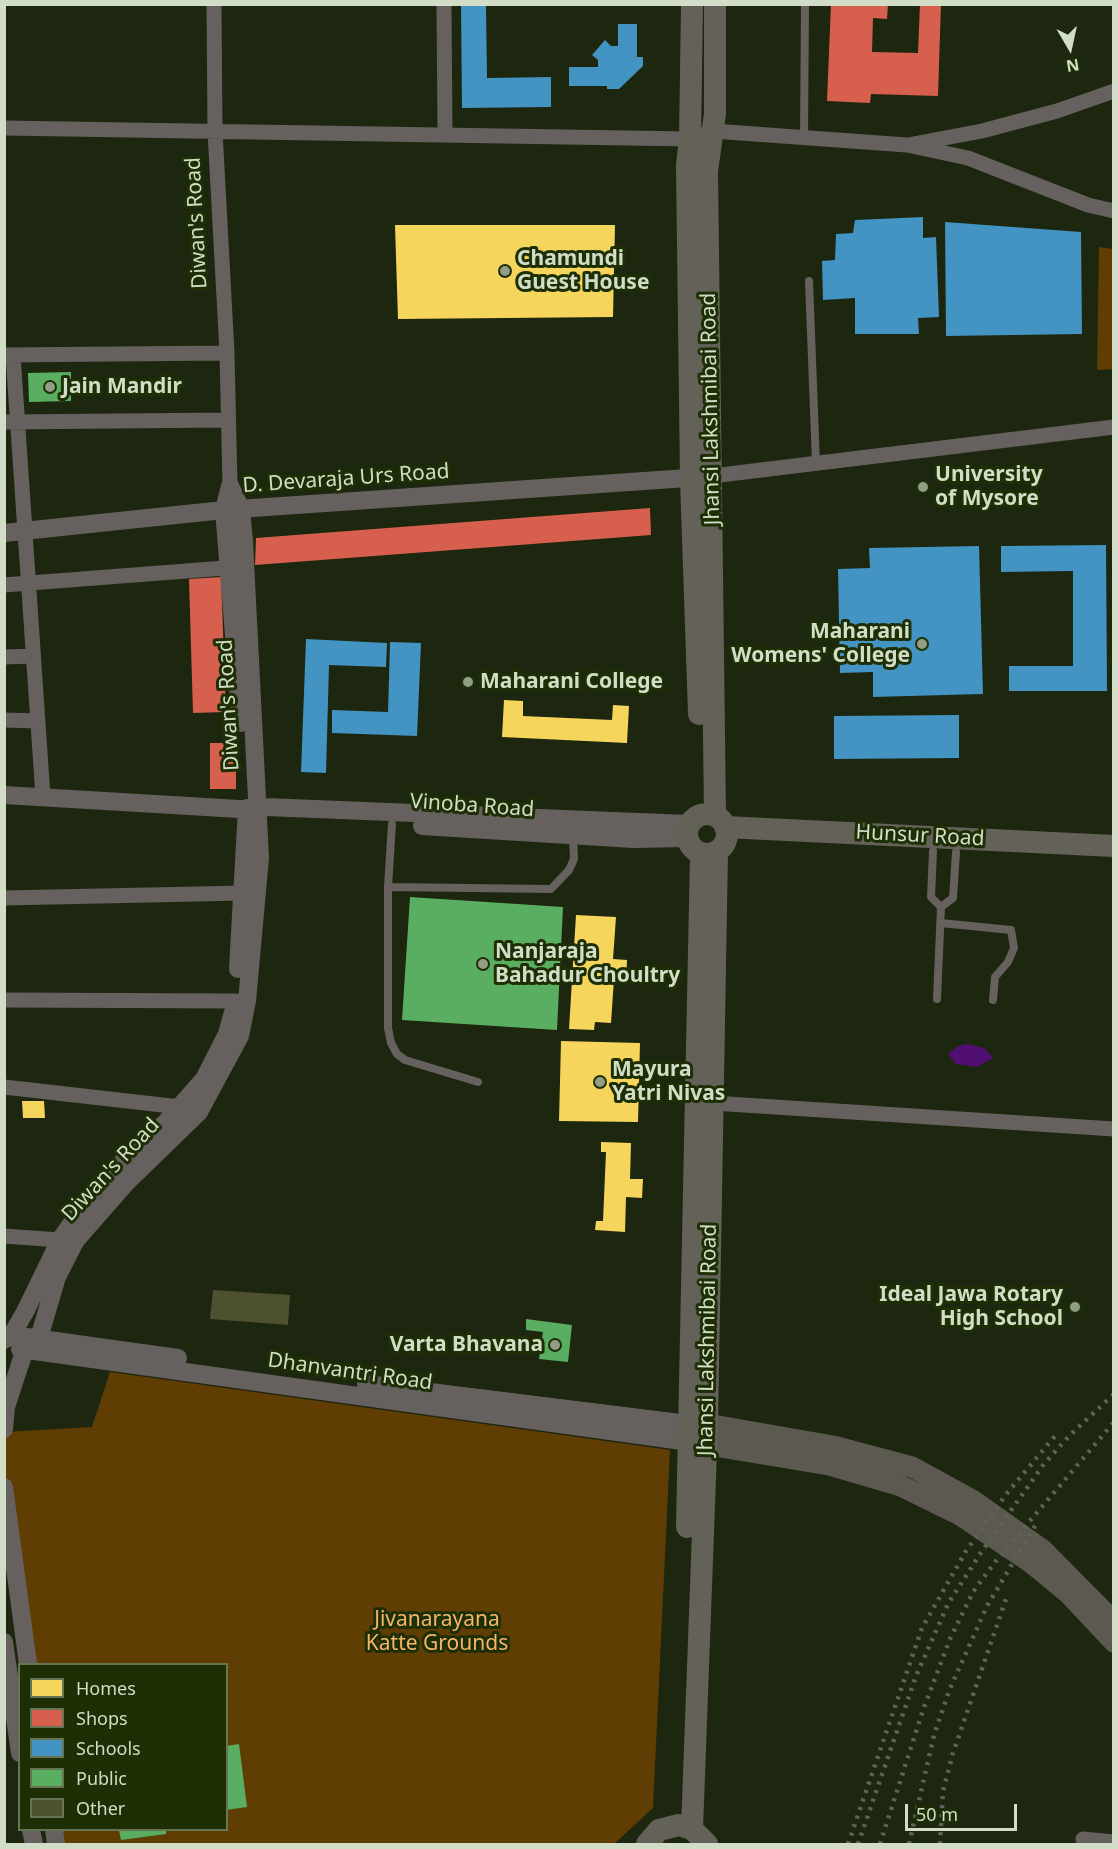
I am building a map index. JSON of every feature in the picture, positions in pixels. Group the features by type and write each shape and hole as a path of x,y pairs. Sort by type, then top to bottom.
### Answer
{"main road":[{"name":"Jhansi Lakshmibai Road","path":"692,4 690,139 687,165 701,477 713,1102 697,1433"},
{"name":"Jhansi Lakshmibai Road","path":"701,477 707,171 713,131 715,4"},
{"name":"Jhansi Lakshmibai Road","path":"692,1833 708,833"},
{"name":"Hunsur Road","path":"708,833 1113,846"},
{"path":"708,833 933,851 1113,860"},
{"path":"697,1433 833,1446 912,1467 974,1501 1043,1550 1113,1622"},
{"path":"697,1433 829,1465 901,1486 960,1515 1030,1562 1069,1594 1113,1642"},
{"path":"647,1845 659,1830 692,1833"}],"street":[{"name":"Diwan's Road","path":"4,1429 6,1407 57,1277 76,1240 126,1183 199,1112 240,1036 247,1001 258,893 260,847 252,809 230,486 227,353 215,131 214,4"},
{"path":"444,4 444,135"},
{"path":"907,145 1047,114 1113,91"},
{"path":"4,128 690,139 713,131 907,145 968,158 1088,205 1113,211"},
{"path":"43,797 24,531 10,422 9,355 227,353"},
{"path":"10,422 228,420"},
{"path":"701,477 1113,427"},
{"name":"D. Devaraja Urs Road","path":"4,533 232,509 701,477"},
{"path":"4,585 237,567"},
{"path":"4,657 33,656"},
{"path":"4,720 38,721"},
{"name":"Vinoba Road","path":"4,795 252,809 265,807 708,833"},
{"path":"6,1339 60,1240 92,1194 180,1107 204,1078 227,1034 236,1001 252,809"},
{"name":"Vinoba Road","path":"252,809 264,816 573,836 633,839 708,833"},
{"path":"4,898 244,893"},
{"path":"4,1000 236,1001"},
{"path":"4,1087 180,1107"},
{"path":"713,1102 1113,1129"},
{"path":"4,1236 60,1240"},
{"name":"Dhanvantri Road","path":"6,1339 354,1389 697,1433"},
{"path":"4,1487 28,1663"},
{"path":"4,1642 18,1739"},
{"path":"1083,1839 1113,1842"}],"lane":[{"path":"804,138 806,4"},
{"path":"809,281 816,463"},
{"path":"392,824 388,887 387,1028 391,1043 397,1054 405,1060 478,1082"},
{"path":"388,887 551,889 569,870 574,860 573,836"},
{"path":"933,851 931,897 941,907 937,999"},
{"path":"941,907 953,898 956,852"},
{"path":"941,923 1011,930 1014,948 1008,962 995,977 993,1000"}],"green space":[{"path":"1099,247 1113,249 1114,369 1097,370"},
{"name":"Jivanarayana Katte Grounds","path":"110,1372 670,1450 653,1808 614,1844 55,1844 53,1831 228,1831 228,1663 30,1663 5,1472 4,1432 92,1427"}],"shaded area":[{"path":"967,1044 984,1048 993,1058 977,1067 956,1064 948,1054 958,1046"}],"building: Homes":[{"name":"Chamundi Guest House","path":"395,225 615,225 613,317 398,319"},
{"path":"504,700 523,701 523,716 612,720 613,705 629,706 627,743 502,737"},
{"path":"576,915 616,917 613,959 627,960 626,980 614,979 611,1023 595,1022 594,1030 569,1029"},
{"name":"Mayura Yatri Nivas","path":"561,1041 640,1043 638,1122 559,1121"},
{"path":"22,1101 44,1101 45,1118 23,1118"},
{"path":"601,1142 631,1143 630,1179 643,1179 642,1198 626,1197 625,1232 595,1230 596,1221 603,1221 606,1152 601,1152"}],"building: Shops":[{"path":"831,4 888,4 887,19 873,18 872,52 918,53 920,4 941,4 938,96 871,94 870,103 827,101"},
{"path":"650,508 651,535 255,565 256,538"},
{"path":"221,577 226,712 193,713 189,579"},
{"path":"210,743 236,743 236,789 210,789"}],"building: Schools":[{"path":"461,4 486,4 487,78 551,77 551,107 462,108"},
{"path":"618,24 637,24 637,57 643,57 643,66 619,89 607,89 607,86 569,86 569,67 598,67 598,60 592,55 605,40 611,46 618,46"},
{"path":"923,217 923,238 936,237 939,317 918,318 919,334 855,334 855,298 823,300 822,261 835,260 836,234 853,233 855,220"},
{"path":"945,222 1081,232 1082,334 946,336"},
{"path":"1106,545 1107,691 1009,691 1009,666 1073,666 1073,571 1001,572 1001,546"},
{"path":"979,546 983,694 873,697 873,672 840,673 838,569 870,568 869,548"},
{"path":"306,639 387,643 386,667 329,665 326,773 301,772"},
{"path":"390,642 421,643 417,736 332,733 332,710 388,712"},
{"path":"959,715 959,758 834,759 834,716"}],"building: Public":[{"name":"Jain Mandir","path":"71,372 71,401 29,402 28,373"},
{"name":"Nanjaraja Bahadur Choultry","path":"410,897 563,907 557,1030 402,1020"},
{"name":"Varta Bhavana","path":"526,1319 572,1325 568,1362 539,1359 543,1332 526,1330"},
{"path":"239,1744 247,1807 228,1810 228,1746"},
{"path":"119,1831 166,1831 166,1834 121,1840"}],"building: Other":[{"path":"213,1290 290,1295 288,1325 210,1319"}],"railway":[{"path":"858,1844 916,1676 948,1604 980,1554 1044,1464 1070,1435 1114,1394"},
{"path":"880,1844 923,1710 950,1639 973,1592 995,1562 1114,1422"},
{"path":"848,1844 922,1628 966,1551 1008,1492 1055,1436"},
{"path":"909,1844 934,1735 949,1691 987,1606 1038,1521"},
{"path":"940,1844 943,1791 953,1753 1006,1599"}],"place":[{"name":"Chamundi Guest House","path":"505,271"},
{"name":"Jain Mandir","path":"50,387"},
{"name":"University of Mysore","path":"923,487"},
{"name":"Maharani Womens' College","path":"922,644"},
{"name":"Maharani College","path":"468,682"},
{"name":"Nanjaraja Bahadur Choultry","path":"483,964"},
{"name":"Mayura Yatri Nivas","path":"600,1082"},
{"name":"Ideal Jawa Rotary High School","path":"1075,1307"},
{"name":"Varta Bhavana","path":"555,1345"}]}
